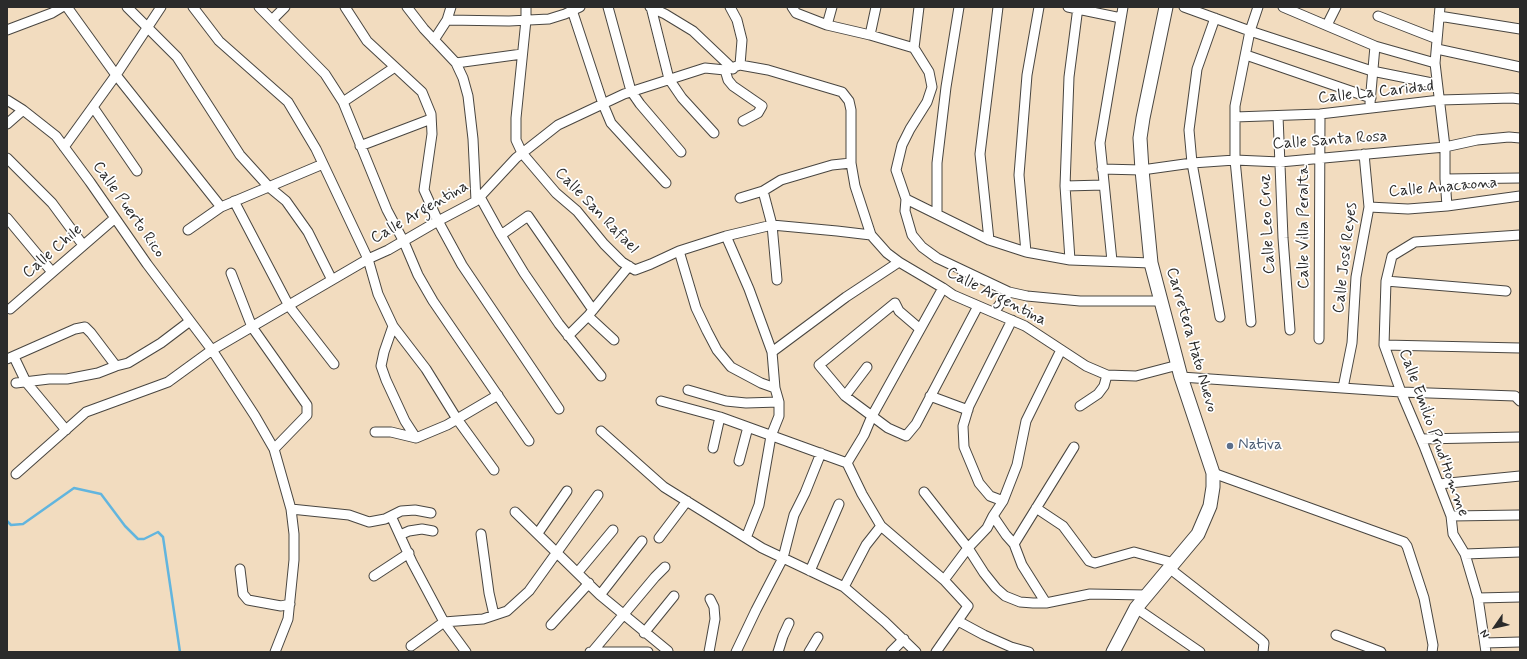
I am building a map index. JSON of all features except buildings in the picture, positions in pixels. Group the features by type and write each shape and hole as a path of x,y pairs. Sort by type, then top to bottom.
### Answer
{"main road":[{"name":"Carretera Hato Nuevo","path":"1113,652 1136,608 1198,534 1210,506 1213,487 1213,474 1180,371 1151,263 1140,138 1166,7"}],"street":[{"path":"8,27 50,10 62,7"},
{"path":"67,7 116,75 221,207"},
{"path":"128,7 147,29 177,57 240,155 269,187 286,201 308,232 332,280"},
{"path":"64,147 116,75 161,7"},
{"path":"193,7 219,41 288,102 316,149 368,259 378,294 393,326 426,369 457,419 494,470"},
{"path":"259,7 325,74 343,102 387,210 404,242 418,275 433,301 528,441"},
{"path":"272,20 285,7"},
{"path":"345,7 367,41 422,92 431,114 432,134 424,190 438,221 462,265 559,409"},
{"path":"407,7 456,64 463,78 468,96 478,199 524,274 568,336 601,376"},
{"path":"434,40 447,20 451,7"},
{"name":"Calle San Rafael","path":"526,7 516,118 516,140 522,153 556,193 577,211 604,244 622,262 635,270 679,252 726,236 772,225 837,231 871,236"},
{"path":"608,7 631,91 640,104 681,152"},
{"path":"714,134 682,98 669,79 650,7 666,10 693,31 732,68"},
{"path":"730,7 737,20 742,40 728,80 733,86 762,106 758,113 743,121"},
{"path":"792,7 796,13 828,25 914,48"},
{"path":"828,25 832,7"},
{"path":"870,35 876,7"},
{"path":"920,7 914,48 929,72 932,87 928,102 910,129 902,145 896,170 906,199 905,211 912,235 922,247 937,258 1009,292 1027,296 1080,301 1161,301"},
{"path":"937,214 937,163 946,87 959,7"},
{"path":"989,240 980,154 998,7"},
{"path":"1026,252 1019,175 1027,75 1039,7"},
{"path":"1112,261 1100,143 1123,7"},
{"path":"1184,7 1372,72 1438,84"},
{"path":"1251,322 1235,160 1235,106 1250,31 1258,7"},
{"path":"1283,7 1374,46 1435,63"},
{"path":"1327,25 1336,7"},
{"path":"447,20 509,21 549,19 574,8 603,104 611,123 666,183"},
{"path":"1070,260 1065,186 1069,77 1074,8 1121,18"},
{"path":"1447,206 1445,147 1435,63 1440,12 1520,29"},
{"path":"1378,16 1437,39"},
{"path":"1215,18 1197,69 1189,130 1192,163 1220,317"},
{"path":"1370,108 1374,46"},
{"path":"1437,49 1520,67"},
{"path":"456,64 522,54"},
{"path":"1246,55 1371,98"},
{"path":"343,102 395,67"},
{"name":"Calle Argentina","path":"16,474 86,412 168,382 212,350 368,259 404,242 478,199 522,153 558,125 631,91 705,68 768,70 842,92 849,101 851,110 851,163 855,186 871,236 887,253 899,262 953,295 1025,326 1086,366 1106,376 1136,376 1180,371 1343,388 1401,392 1515,396 1520,401"},
{"name":"Calle La Caridad","path":"1235,116 1320,114 1440,100 1520,99"},
{"name":"Calle Puerto Rico","path":"7,100 23,110 56,136 147,264 212,350 255,416 274,449 291,509 294,534 294,560 288,619 276,652"},
{"path":"92,107 137,172"},
{"path":"7,124 23,110"},
{"name":"Calle Villa Peralta","path":"1319,339 1320,114"},
{"name":"Calle Leo Cruz","path":"1278,116 1283,238 1290,330"},
{"path":"360,146 431,119"},
{"name":"Calle Santa Rosa","path":"1102,169 1142,170 1192,163 1235,160 1280,162 1321,159 1445,147 1478,140 1509,137 1520,138"},
{"name":"Calle José Reyes","path":"1343,388 1352,343 1356,277 1369,207 1364,154"},
{"path":"7,158 52,203 83,245"},
{"path":"740,198 763,191 781,180 832,165 851,163"},
{"path":"188,230 221,207 323,164"},
{"name":"Calle Anacaona","path":"1445,179 1520,178"},
{"path":"1065,186 1104,185"},
{"path":"763,191 772,225 777,280"},
{"name":"Calle Anacaona","path":"1369,207 1408,209 1447,206 1520,196"},
{"path":"906,199 989,240 1026,252 1070,260 1151,263"},
{"path":"234,201 289,306 334,364"},
{"path":"501,235 528,216 590,313 614,340"},
{"path":"7,218 52,272"},
{"name":"Calle Chile","path":"10,309 115,218"},
{"name":"Calle Emilio Prud'Homme","path":"1485,648 1478,598 1465,554 1453,534 1451,516 1401,392 1384,345 1386,281 1392,256 1415,242 1520,235"},
{"path":"726,236 749,290 772,352 775,388 779,402 779,416 771,436 759,505 746,538"},
{"path":"679,252 696,308 706,331 717,350 731,367 761,383 775,388"},
{"path":"772,352 846,297 899,262"},
{"path":"568,336 590,313 629,266"},
{"path":"231,272 252,327 307,406 306,415 274,449"},
{"path":"1386,281 1506,291"},
{"path":"847,463 864,435 872,416 943,288"},
{"path":"994,312 1009,292"},
{"path":"920,329 899,311 895,303 819,365 845,396 888,428 906,436 916,424 978,306"},
{"path":"1003,501 990,496 979,483 964,447 964,426 968,410 1012,320"},
{"path":"16,383 49,379 67,379 98,373 128,363 166,340 190,321"},
{"path":"393,326 381,366 405,421 416,438"},
{"path":"66,430 26,382 10,358 75,329 85,327 116,366"},
{"path":"1384,345 1520,348"},
{"path":"944,580 968,548 987,528 1003,501 1017,465 1026,421 1061,350"},
{"path":"845,396 867,367"},
{"path":"1080,406 1098,394 1104,386 1106,376"},
{"path":"688,390 726,401 746,403 779,402"},
{"path":"375,432 391,432 416,438 447,425 498,395"},
{"path":"930,396 968,410"},
{"path":"661,401 720,417 847,463 862,494 881,526 944,580 968,606 936,652"},
{"path":"713,448 720,417"},
{"path":"739,460 748,427"},
{"path":"601,431 664,487 762,548 844,587 904,639 916,652"},
{"path":"1421,439 1520,437"},
{"path":"1014,544 1074,447"},
{"path":"736,652 783,558 794,515 821,453"},
{"path":"1213,474 1404,542 1407,546 1424,598 1433,645 1432,652"},
{"path":"1439,484 1520,476"},
{"path":"538,533 567,491"},
{"path":"924,492 968,548 984,573 996,588 1006,596 1020,602 1046,603 1090,594 1146,595"},
{"path":"411,646 444,622 483,619 507,611 529,591 598,495"},
{"path":"659,538 687,501"},
{"path":"810,571 839,504"},
{"path":"1036,508 1062,526 1089,561 1095,563 1134,552 1172,565 1260,639 1264,643 1263,652"},
{"path":"291,509 349,515 369,522 385,519 401,511 415,510 431,513"},
{"path":"515,512 600,595 644,633 669,652"},
{"path":"391,516 408,553 444,622 466,652"},
{"path":"993,516 1014,544 1022,565 1046,603"},
{"path":"1451,516 1520,516"},
{"path":"844,587 866,544 881,526"},
{"path":"400,535 409,531 422,529 433,531"},
{"path":"578,572 613,530"},
{"path":"481,534 489,593 494,615"},
{"path":"600,595 642,541"},
{"path":"1465,554 1520,552"},
{"path":"374,576 408,553"},
{"path":"593,652 623,614 665,567"},
{"path":"240,570 243,594 248,600 281,606 290,604"},
{"path":"551,625 589,583"},
{"path":"644,633 674,596"},
{"path":"1478,598 1520,597"},
{"path":"709,652 715,619 714,607 710,599"},
{"path":"1136,608 1200,652"},
{"path":"958,621 1011,647 1029,652"},
{"path":"778,652 789,624"},
{"path":"1336,635 1382,652"},
{"path":"809,652 818,637"},
{"path":"891,652 904,639"},
{"path":"1485,648 1520,642"},
{"path":"590,652 669,652"}],"waterway":[{"path":"7,521 11,525 23,524 74,488 101,494 125,526 138,539 144,539 158,532 163,537 180,652"}],"place":[{"name":"Nativa","path":"1230,446"}]}
